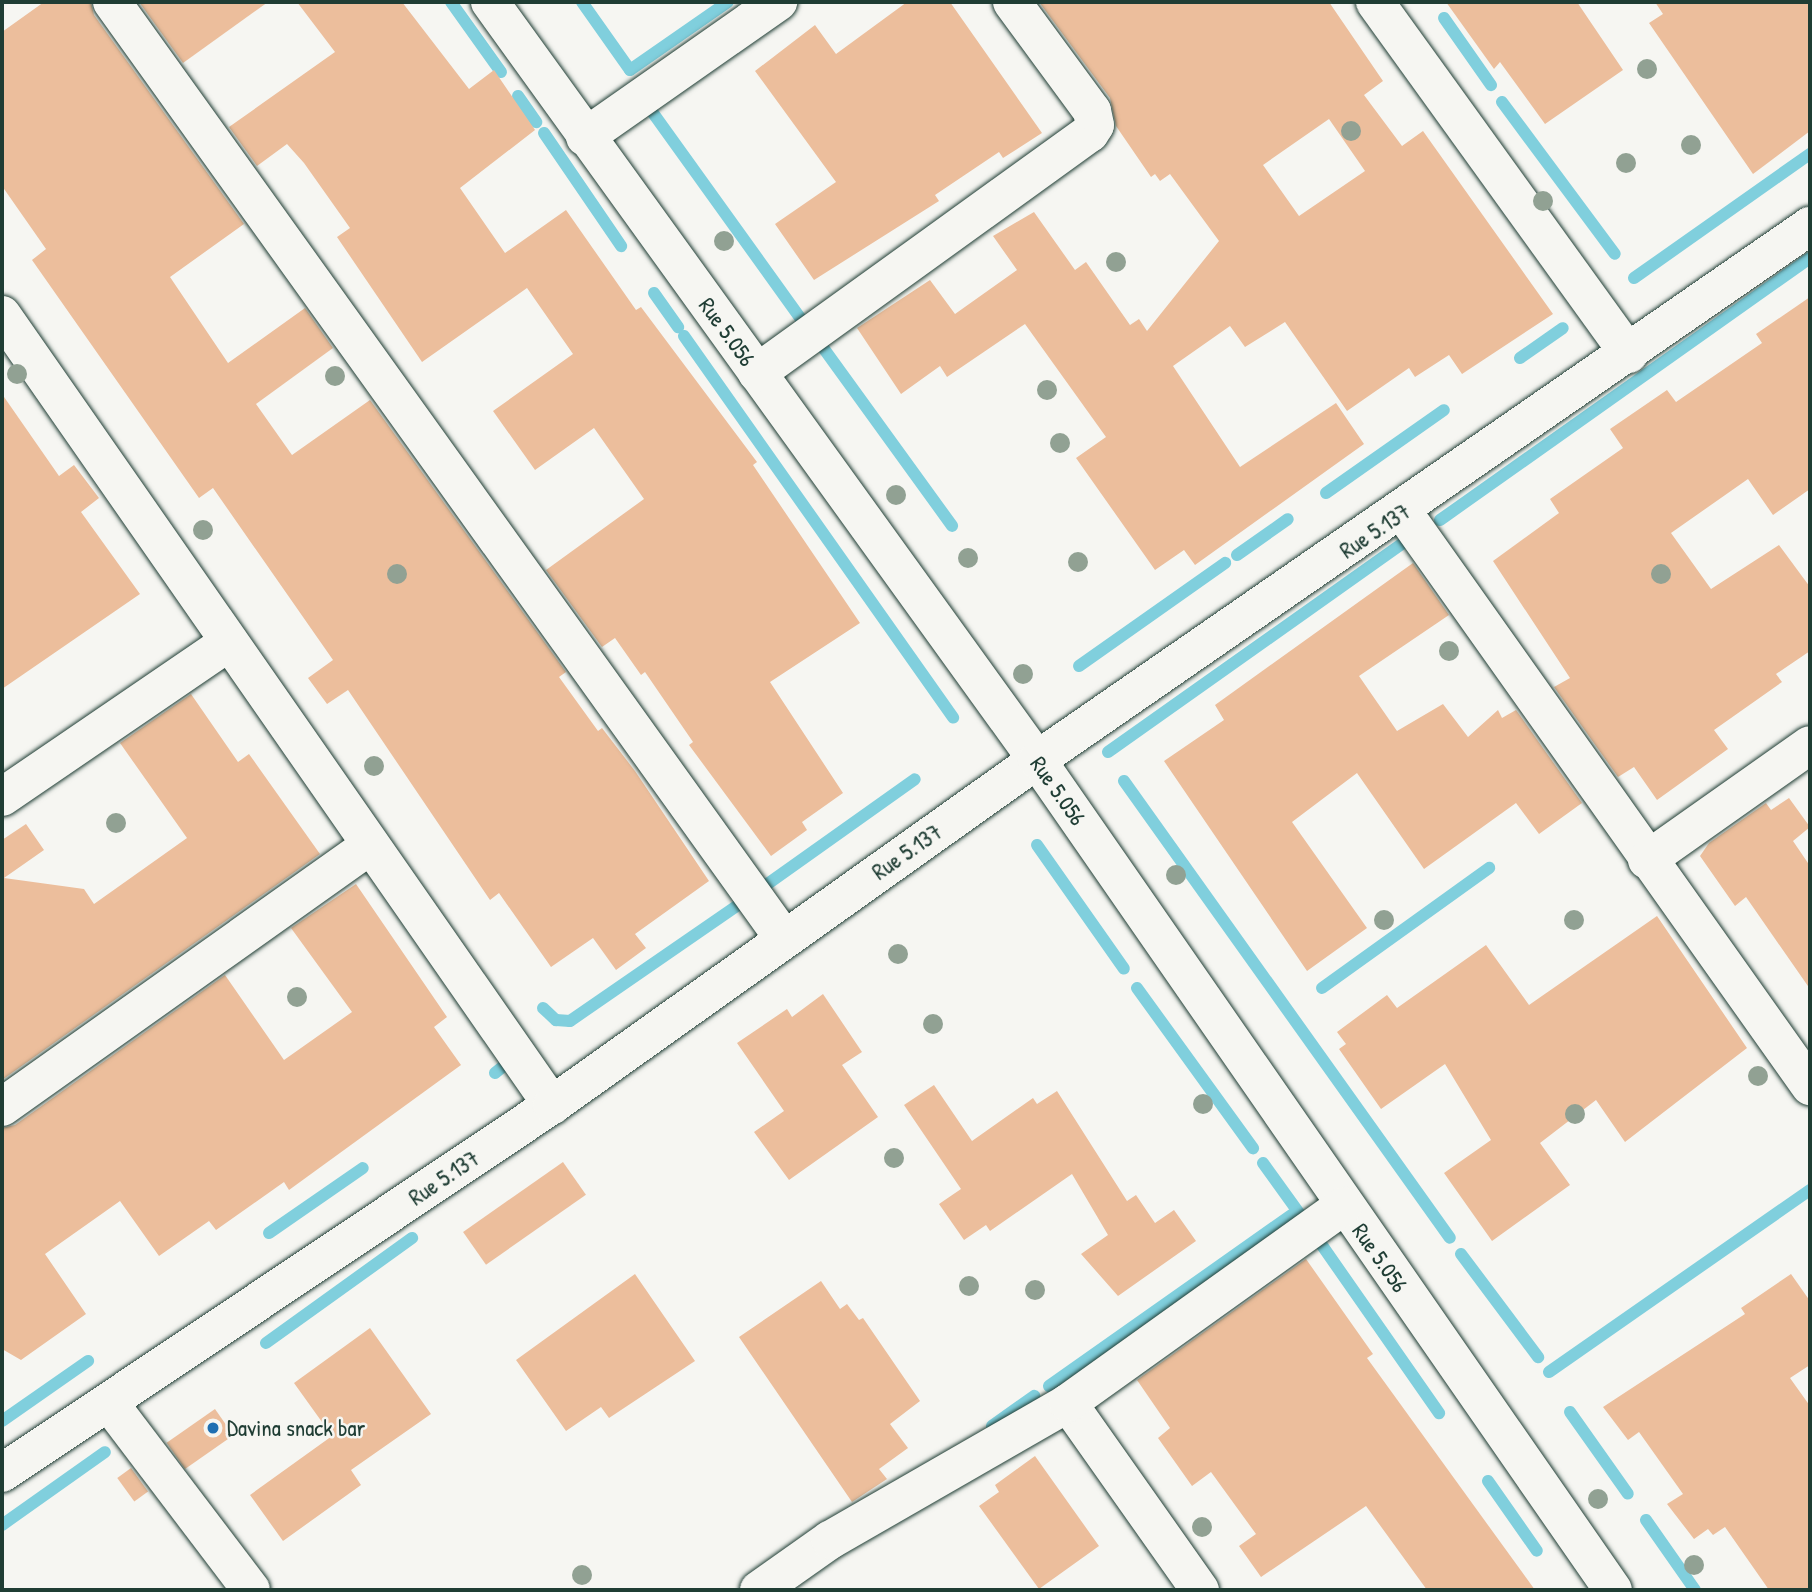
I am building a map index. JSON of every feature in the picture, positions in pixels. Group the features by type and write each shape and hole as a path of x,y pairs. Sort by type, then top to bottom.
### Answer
{"street":[{"path":"112,2 784,939"},
{"name":"Rue 5.056","path":"490,2 1037,761 1343,1206 1613,1590"},
{"path":"585,137 778,2"},
{"path":"757,373 1090,133 1095,125 1091,110 1013,2"},
{"path":"1376,2 1629,354"},
{"name":"Rue 5.137","path":"2,1473 110,1404 552,1105 1037,761 1403,512 1810,226"},
{"path":"2,314 552,1105"},
{"path":"1403,512 1647,860 1810,1086"},
{"path":"2,797 229,642"},
{"path":"1647,860 1810,745"},
{"path":"2,1107 370,845"},
{"path":"759,1590 830,1540 1068,1403 1343,1206"},
{"path":"1068,1403 1200,1590"},
{"path":"110,1404 251,1590"}],"building":[{"path":"44,2 91,2 94,15 244,224 170,277 228,363 305,308 333,348 256,404 292,455 370,400 566,672 559,677 598,731 602,728 635,771 709,881 635,934 646,948 616,970 593,938 551,967 499,893 490,900 348,690 327,704 308,678 333,660 213,488 199,498 32,260 46,249 2,186 2,32"},
{"path":"139,2 268,2 183,63"},
{"path":"297,2 402,2 469,89 494,70 535,130 460,188 505,253 566,210 636,310 641,307 757,462 753,465 860,623 770,682 843,793 802,822 807,830 771,856 689,745 693,742 645,672 641,675 615,638 602,647 546,570 644,499 594,428 535,470 493,411 573,354 527,288 422,362 337,237 350,228 304,163 287,144 257,166 229,127 335,52"},
{"path":"907,2 950,2 1042,133 1003,158 999,152 935,195 939,201 814,280 775,224 836,182 755,71 815,25 836,54"},
{"path":"1039,2 1329,2 1383,81 1364,95 1402,146 1423,131 1553,314 1462,374 1449,355 1415,377 1409,368 1347,411 1285,322 1245,347 1230,326 1173,366 1240,467 1336,403 1364,444 1195,565 1184,550 1155,570 1076,458 1106,437 1025,324 947,377 940,366 901,394 857,328 930,280 955,314 1017,270 993,236 1034,212 1075,270 1086,262 1130,325 1139,319 1147,331 1219,241 1170,174 1160,181 1155,174 1151,177 1116,126 1110,98","holes":["1329,119 1365,171 1299,216 1263,165"]},
{"path":"1446,2 1577,2 1623,70 1545,124 1500,62 1494,69"},
{"path":"1655,2 1810,2 1810,131 1753,174 1649,23 1663,14"},
{"path":"1810,297 1810,489 1773,515 1748,479 1671,533 1711,589 1779,545 1810,587 1810,651 1776,674 1782,682 1714,730 1728,749 1657,800 1634,767 1618,777 1554,687 1570,678 1493,561 1559,513 1550,499 1623,448 1610,429 1667,390 1676,402 1762,343 1756,334"},
{"path":"2,394 59,476 74,465 99,498 81,512 140,594 2,689"},
{"path":"1413,563 1449,615 1359,676 1397,731 1443,704 1468,737 1498,710 1502,718 1516,710 1582,803 1539,834 1516,803 1424,869 1357,773 1292,822 1367,928 1307,971 1164,761 1224,720 1215,705"},
{"path":"191,694 238,762 249,754 320,854 2,1080 2,840 26,824 44,850 4,878 84,889 94,904 187,838 120,743"},
{"path":"1789,798 1810,827 1793,841 1810,866 1810,989 1746,897 1735,906 1700,856 1709,843 1766,803 1771,810"},
{"path":"356,884 447,1017 434,1027 461,1065 289,1190 284,1182 216,1230 209,1221 159,1256 120,1201 45,1254 86,1314 21,1360 2,1349 2,1128 15,1125 225,975 284,1060 352,1012 291,928"},
{"path":"1657,916 1747,1048 1625,1142 1596,1100 1540,1143 1570,1185 1492,1241 1444,1173 1491,1140 1445,1064 1381,1109 1339,1049 1346,1044 1337,1032 1387,995 1397,1008 1486,945 1529,1005"},
{"path":"823,994 862,1052 842,1065 878,1117 789,1180 754,1132 784,1111 737,1043 787,1009 792,1017"},
{"path":"934,1085 972,1141 1033,1098 1037,1104 1057,1091 1127,1201 1136,1195 1155,1223 1174,1210 1196,1241 1118,1296 1081,1254 1108,1235 1072,1174 990,1231 986,1225 964,1240 939,1204 961,1189 904,1105"},
{"path":"563,1162 586,1195 486,1265 463,1232"},
{"path":"1306,1259 1373,1354 1367,1358 1535,1590 1427,1590 1366,1506 1261,1577 1239,1546 1256,1534 1211,1472 1192,1486 1158,1438 1170,1428 1137,1380"},
{"path":"635,1274 695,1361 609,1418 601,1407 566,1431 516,1360"},
{"path":"1791,1274 1810,1301 1810,1365 1790,1378 1810,1406 1810,1590 1769,1590 1725,1527 1713,1535 1708,1529 1694,1539 1667,1504 1683,1494 1639,1432 1628,1440 1603,1407 1745,1314 1741,1308"},
{"path":"821,1281 840,1309 847,1304 859,1320 863,1318 920,1401 890,1424 908,1448 879,1469 887,1479 852,1502 739,1337"},
{"path":"370,1328 431,1414 351,1470 361,1485 283,1541 250,1495 332,1436 294,1383"},
{"path":"215,1409 233,1435 185,1469 167,1443"},
{"path":"1035,1456 1099,1546 1039,1589 979,1506 999,1492 995,1485"},
{"path":"131,1468 148,1491 134,1501 117,1478"}],"waterway":[{"path":"451,2 501,72"},
{"path":"582,2 630,70 728,2"},
{"path":"1444,18 1491,85"},
{"path":"518,96 536,122"},
{"path":"1502,102 1615,254"},
{"path":"653,113 807,327"},
{"path":"544,133 621,246"},
{"path":"1634,278 1810,154"},
{"path":"1440,520 1810,258"},
{"path":"654,293 678,327"},
{"path":"1520,358 1563,328"},
{"path":"684,336 953,718"},
{"path":"819,342 952,526"},
{"path":"1326,493 1444,410"},
{"path":"1237,555 1288,519"},
{"path":"1108,752 1415,535"},
{"path":"1079,666 1225,563"},
{"path":"759,890 915,779"},
{"path":"1124,781 1450,1238"},
{"path":"1037,845 1124,969"},
{"path":"1322,988 1489,868"},
{"path":"543,1008 556,1020 570,1021 741,903"},
{"path":"1137,988 1253,1148"},
{"path":"495,1073 506,1064 506,1055"},
{"path":"1263,1163 1304,1220"},
{"path":"269,1233 363,1168"},
{"path":"1549,1372 1810,1190"},
{"path":"1049,1386 1291,1215"},
{"path":"266,1343 412,1238"},
{"path":"1319,1241 1439,1413"},
{"path":"1461,1254 1538,1357"},
{"path":"2,1421 88,1361"},
{"path":"992,1426 1034,1396"},
{"path":"1570,1412 1628,1494"},
{"path":"2,1525 105,1452"},
{"path":"1488,1481 1537,1551"},
{"path":"1646,1520 1695,1590"}],"place":[{"name":"Davina snack bar","path":"213,1428"}]}
